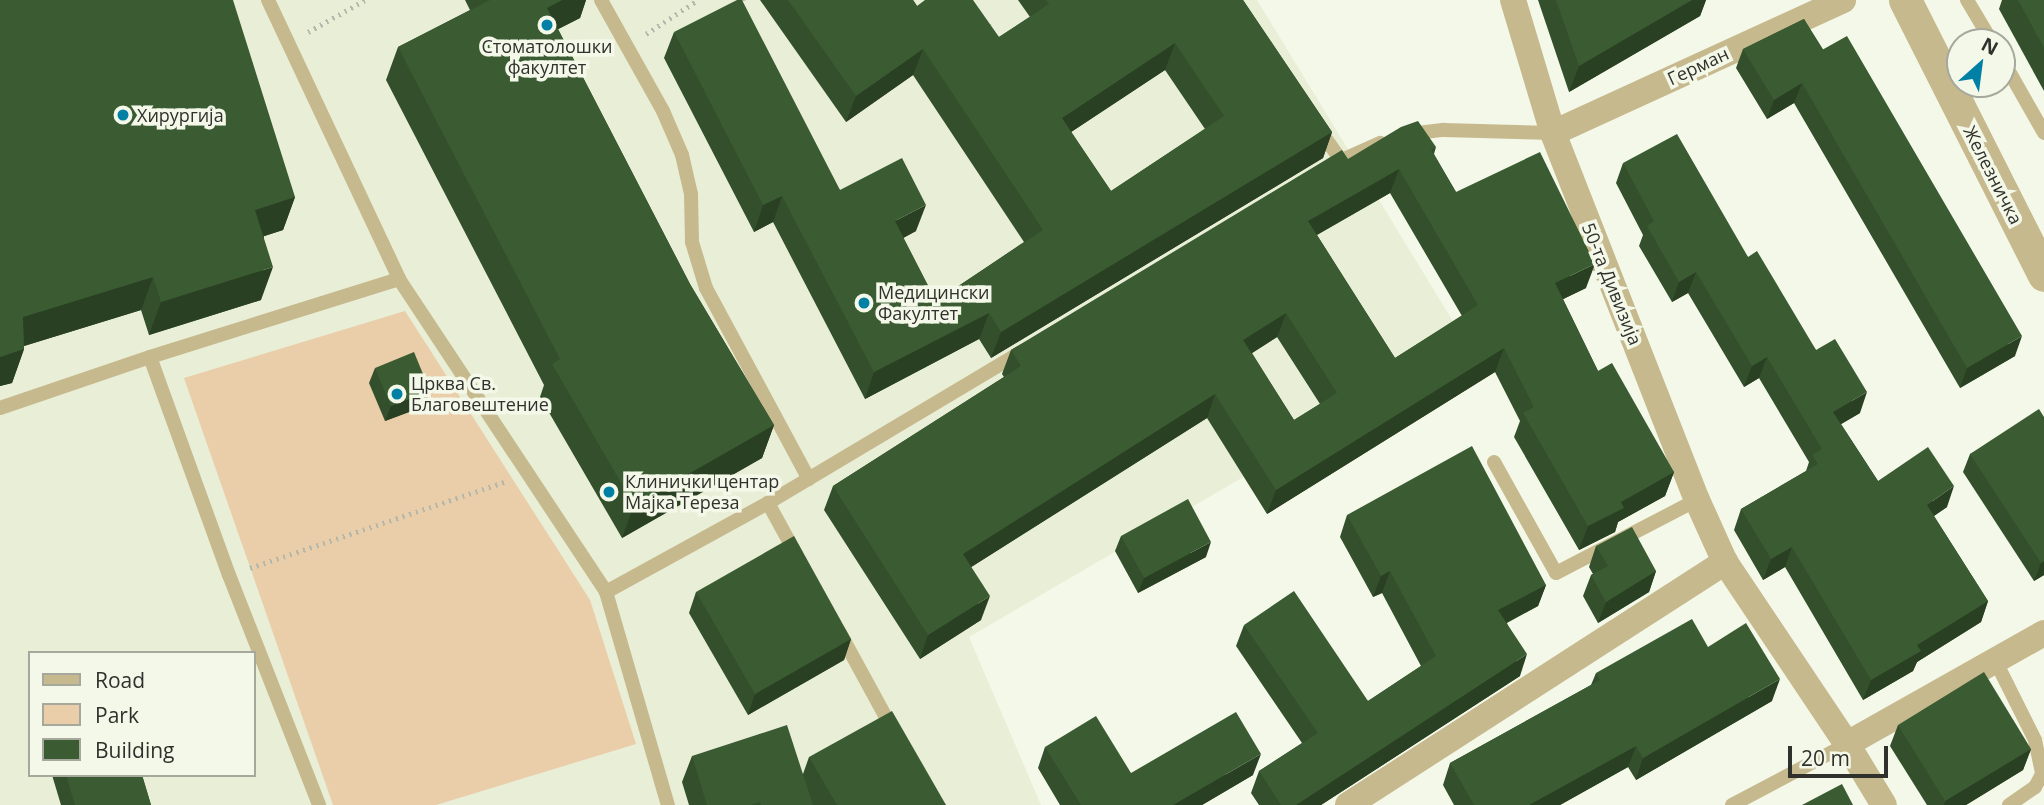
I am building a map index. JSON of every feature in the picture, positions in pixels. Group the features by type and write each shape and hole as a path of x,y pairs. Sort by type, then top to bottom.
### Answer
{"street":[{"name":"50-та Дивизија","path":"1513,0 1553,132 1697,500 1725,562 1847,744 1884,805"},
{"name":"Герман","path":"1553,132 1843,0"},
{"name":"Железничка","path":"1905,0 2044,275"},
{"path":"1348,805 1725,562"},
{"path":"1847,744 2044,633"}],"lane":[{"path":"268,0 399,279 606,592 668,805"},
{"path":"601,0 663,111 682,155 691,194 692,242 706,288 809,479"},
{"path":"1967,0 1984,28"},
{"path":"2016,84 2044,133"},
{"path":"1311,119 1340,159"},
{"path":"1321,172 1340,159 1415,133 1444,130 1553,132"},
{"path":"0,408 150,357 399,279"},
{"path":"606,592 768,503 1036,343"},
{"path":"150,357 229,575 319,805"},
{"path":"1494,462 1556,573 1697,500"},
{"path":"768,503 801,564"},
{"path":"835,624 901,745"},
{"path":"1996,662 2035,740 2042,774 2035,787 2009,805"},
{"path":"1732,805 1847,744"}],"path":[{"path":"288,43 365,0"},
{"path":"627,46 698,0"},
{"path":"229,575 529,474"}],"shaded area":[{"name":"Клинички центар Мајка Тереза","path":"0,0 1257,0 1468,346 969,637 1041,805 0,805"}],"green space":[{"path":"405,311 590,600 636,744 436,805 333,805 184,378"}],"building":[{"name":"Хирургија","path":"0,0 233,0 295,197 255,210 273,267 161,302 153,277 23,317 24,349 0,357"},
{"path":"490,0 562,0 547,8 690,284 774,425 634,505 552,364 560,359 398,47"},
{"path":"737,0 742,0 840,190 902,158 926,205 895,221 936,301 1043,230 923,49 856,96 788,0 913,0 917,6 925,0 973,0 999,37 1049,4 1046,0 1243,0 1332,132 1001,332 989,313 874,372 782,196 763,205 674,32","holes":["1175,43 1224,116 1111,191 1062,118"]},
{"path":"1556,0 1692,0 1579,66"},
{"path":"2018,0 2044,0 2044,48"},
{"path":"1804,19 1822,50 1847,36 2022,336 1967,368 1802,83 1774,100 1743,49"},
{"path":"1418,121 1436,147 1431,150 1456,192 1540,152 1595,264 1555,283 1598,371 1612,363 1674,472 1621,502 1624,508 1588,526 1523,413 1534,407 1504,348 1276,490 1215,394 963,554 990,596 928,635 833,486 1021,366 1011,350 1342,150 1348,159 1401,127","holes":["1399,169 1478,305 1395,358 1308,221","1286,313 1337,393 1294,420 1243,340"]},
{"path":"1677,134 1748,257 1757,251 1816,350 1835,339 1867,392 1833,412 1878,481 1928,447 1954,486 1927,505 1988,601 1917,645 1921,651 1871,680 1792,547 1771,559 1741,509 1818,464 1812,455 1822,449 1767,357 1752,366 1696,272 1679,282 1647,226 1654,221 1623,163"},
{"path":"414,352 430,391 391,406 375,368"},
{"path":"2039,409 2044,417 2044,561 2041,563 1970,454"},
{"path":"1472,446 1546,585 1498,610 1527,654 1296,805 1281,805 1259,771 1318,733 1244,625 1294,591 1368,701 1436,656 1390,571 1381,576 1347,515"},
{"path":"1188,499 1211,542 1144,578 1121,536"},
{"path":"1632,527 1656,571 1606,602 1591,575 1608,566 1596,546"},
{"path":"794,536 851,639 755,694 696,592"},
{"path":"1692,619 1708,647 1746,623 1780,679 1643,758 1636,746 1529,805 1474,805 1450,763 1600,680 1596,673"},
{"path":"1984,672 2031,749 1945,801 1898,725"},
{"path":"892,711 946,805 837,805 809,757"},
{"path":"1236,712 1261,754 1173,805 1081,805 1045,747 1096,716 1131,773"},
{"path":"787,725 813,805 761,805 760,802 751,805 707,805 692,756"},
{"path":"67,777 143,777 151,805 75,805"},
{"path":"1842,784 1853,805 1802,805"}],"place":[{"name":"Стоматолошки факултет","path":"547,25"},
{"name":"Хирургија","path":"123,115"},
{"name":"Медицински Факултет","path":"864,303"},
{"name":"Црква Св. Благовештение","path":"397,394"},
{"name":"Клинички центар Мајка Тереза","path":"609,492"}]}
